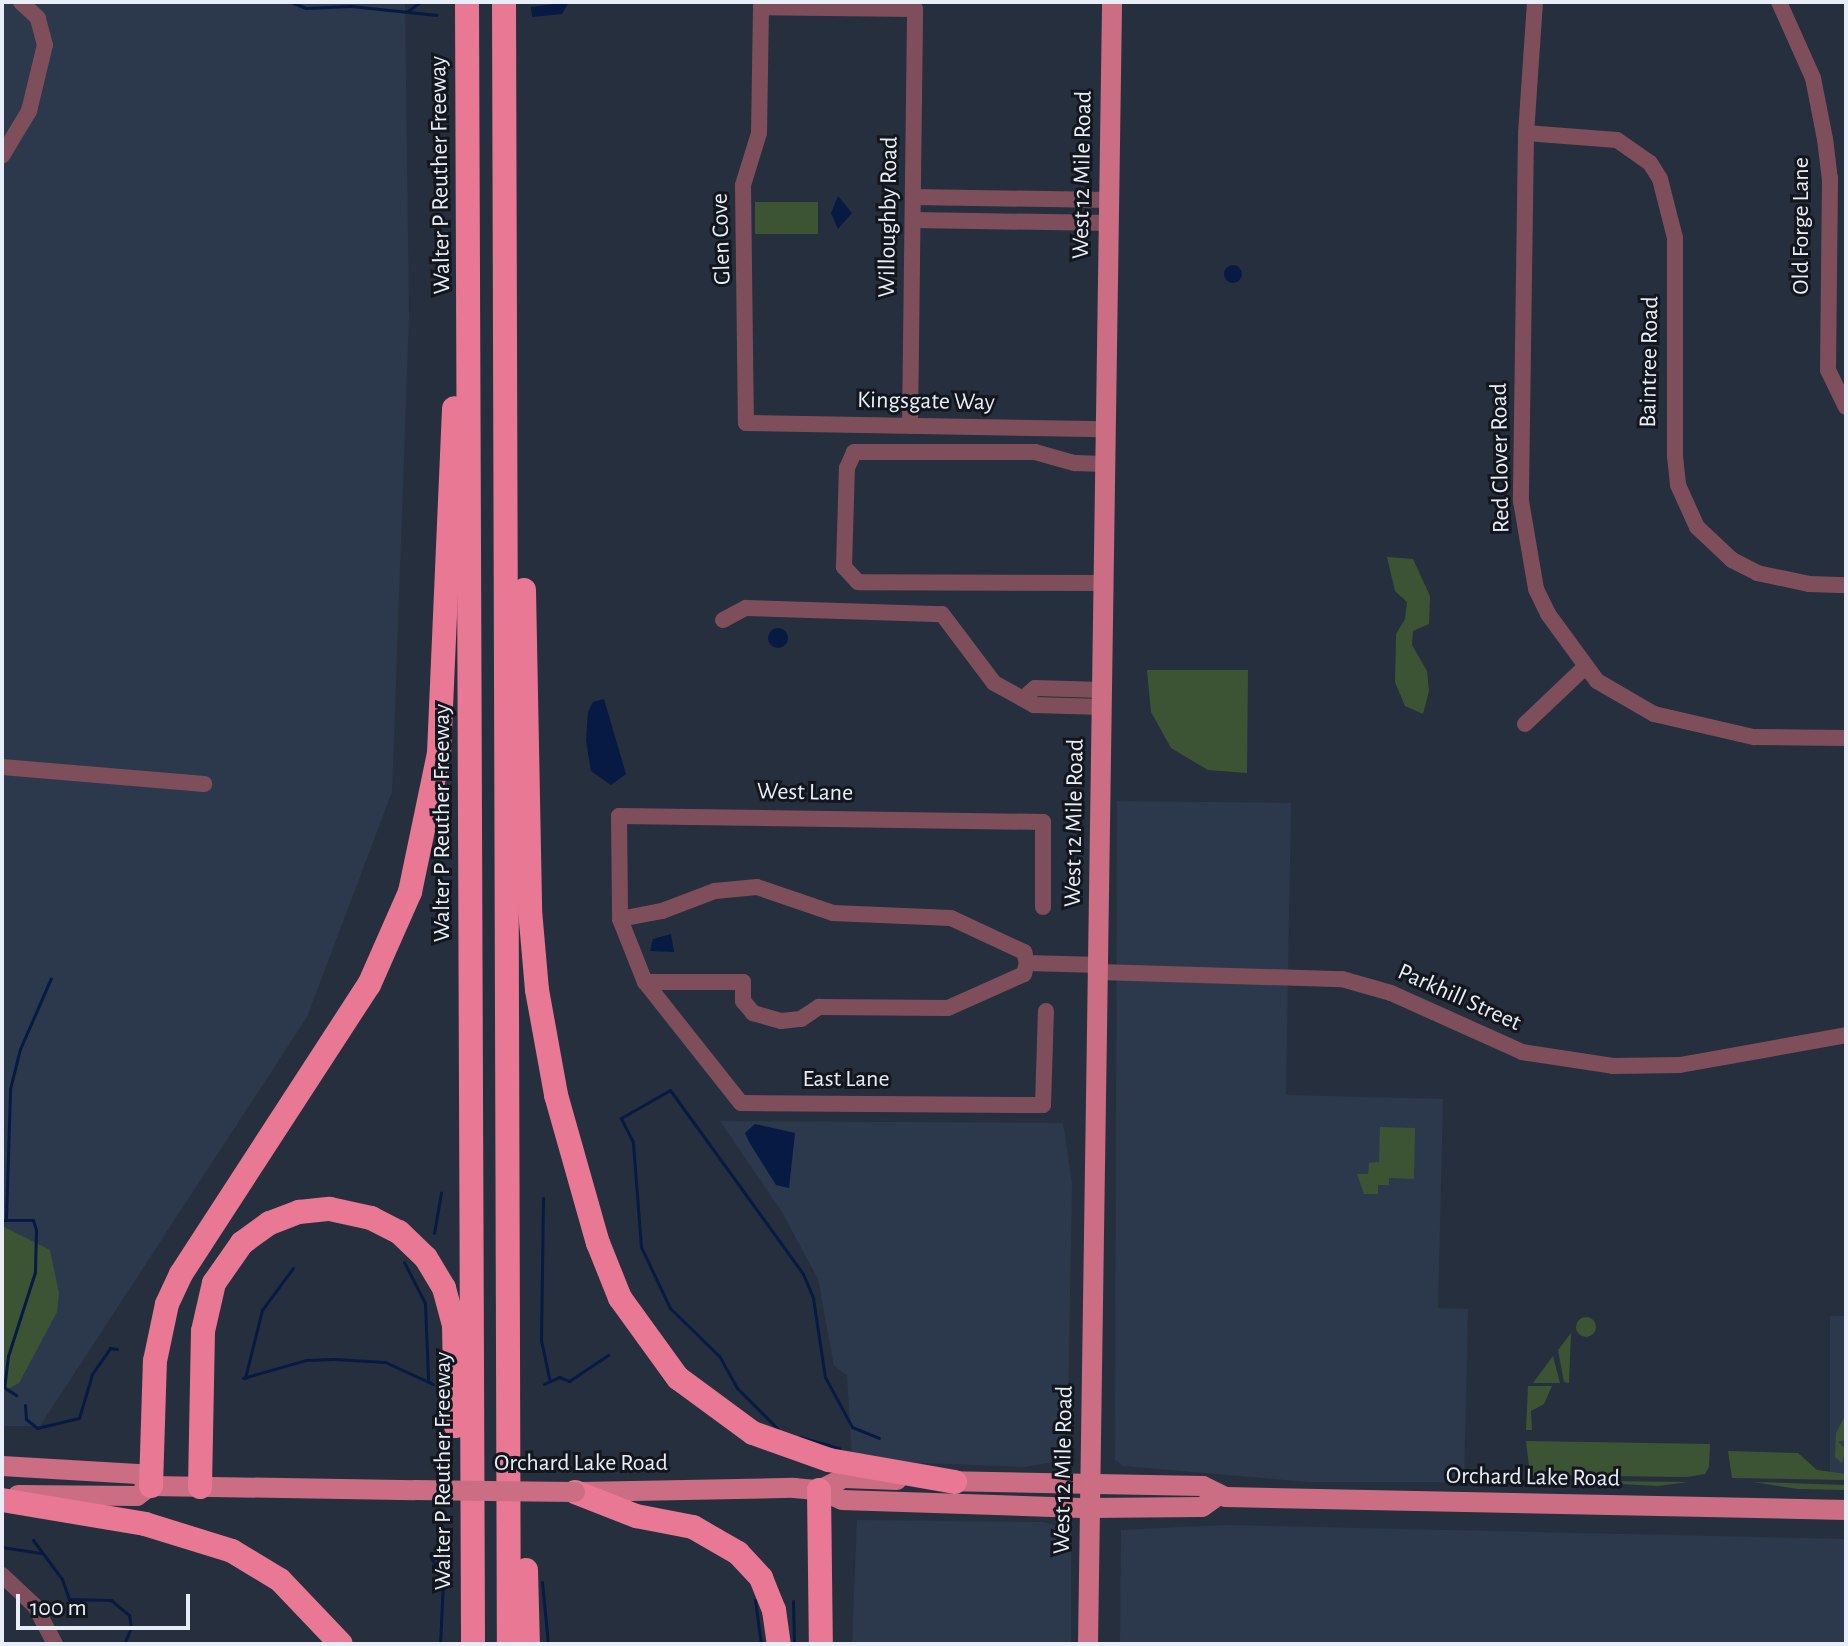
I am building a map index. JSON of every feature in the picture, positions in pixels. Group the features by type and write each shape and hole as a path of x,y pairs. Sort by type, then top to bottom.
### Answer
{"highway":[{"name":"Walter P Reuther Freeway","path":"467,2 473,1644"},
{"path":"504,2 509,1644"},
{"path":"507,253 522,491 534,962 556,1095 608,1273 633,1321 663,1363 726,1417 777,1444 829,1460 955,1482"},
{"path":"151,1486 155,1353 167,1304 189,1262 369,985 405,906 422,850 439,753 455,377 470,271"},
{"path":"508,1032 525,1205 528,1644"},
{"path":"200,1487 204,1318 225,1264 253,1235 299,1212 342,1210 381,1221 426,1258 444,1288 454,1325 457,1644"},
{"path":"819,1490 821,1644"},
{"path":"575,1492 636,1516 693,1527 726,1544 761,1578 774,1610 779,1644"},
{"path":"2,1497 145,1524 232,1551 280,1580 341,1644"}],"main road":[{"name":"West 12 Mile Road","path":"1088,1644 1112,2"},
{"name":"Orchard Lake Road","path":"2,1466 138,1474 151,1486"},
{"name":"Orchard Lake Road","path":"819,1490 844,1478 1203,1486 1218,1496 1846,1510"},
{"name":"Orchard Lake Road","path":"2,1497 137,1496 151,1486 575,1492 819,1490 842,1500 1088,1508 1202,1507 1218,1496"}],"street":[{"path":"2,156 29,111 45,45 38,18 21,2"},
{"name":"Red Clover Road","path":"1535,2 1526,133 1523,524 1536,589 1585,667 1624,699 1688,726 1754,737 1846,738"},
{"name":"Old Forge Lane","path":"1779,2 1813,78 1825,139 1830,178 1828,370 1846,407"},
{"name":"Glen Cove","path":"746,423 743,185 759,133 761,7 915,9"},
{"name":"Willoughby Road","path":"910,426 915,9"},
{"name":"Baintree Road","path":"1526,133 1617,140 1650,163 1660,179 1675,238 1676,471 1697,527 1732,560 1757,573 1809,584 1846,585"},
{"path":"913,197 1109,200"},
{"path":"913,220 1109,223"},
{"name":"Kingsgate Way","path":"746,423 1106,429"},
{"path":"1105,464 1074,463 1035,452 854,452 847,468 844,567 858,582 1105,583"},
{"path":"723,620 746,608 942,614 955,625 984,675 1034,705 1103,698"},
{"path":"1525,724 1585,667"},
{"path":"2,767 204,784"},
{"name":"West Lane","path":"633,952 620,919 619,816 1043,822 1043,907"},
{"path":"620,919 662,911 715,891 757,887 833,913 951,918 1024,952 1027,963 1024,974 948,1008 819,1007 801,1019 781,1021 753,1013 743,1001 743,982 645,982"},
{"name":"East Lane","path":"633,952 645,982 741,1103 1043,1105 1046,1011"},
{"name":"Parkhill Street","path":"1027,963 1342,979 1391,993 1522,1052 1610,1066 1680,1065 1846,1035"},
{"path":"2,1575 35,1606 55,1644"}],"shaded area":[{"path":"2,2 405,2 409,316 392,792 307,1017 40,1426 2,1426"},
{"path":"1117,801 1291,803 1286,1095 1443,1099 1438,1308 1468,1309 1464,1482 1309,1482 1123,1466 1115,1460"},
{"path":"720,1121 1063,1123 1072,1183 1068,1413 1059,1461 1025,1467 852,1460 847,1375 834,1366 818,1279 782,1212"},
{"path":"1830,1316 1846,1316 1846,1474 1830,1474"},
{"path":"857,1520 1043,1522 1061,1527 1071,1542 1071,1644 852,1644"},
{"path":"1226,1525 1846,1539 1846,1644 1120,1644 1121,1530"}],"green space":[{"path":"755,202 818,202 818,234 755,234"},
{"path":"1387,557 1413,559 1430,596 1429,624 1413,631 1412,645 1427,671 1429,691 1423,714 1405,706 1395,682 1396,634 1405,619 1407,602 1395,591"},
{"path":"1147,670 1248,670 1247,773 1208,770 1171,748 1151,712"},
{"path":"1380,1127 1415,1128 1414,1179 1389,1178 1389,1185 1378,1185 1378,1194 1364,1194 1357,1174 1368,1174 1369,1163 1379,1162"},
{"path":"2,1226 50,1250 59,1293 57,1312 19,1383 2,1392"},
{"path":"1582,1317 1590,1317 1596,1327 1590,1337 1582,1337 1576,1331 1576,1323"},
{"path":"1571,1333 1569,1383 1564,1382 1558,1350"},
{"path":"1553,1356 1560,1383 1533,1383"},
{"path":"1528,1386 1552,1386 1544,1404 1531,1411 1532,1430 1526,1430"},
{"path":"1846,1414 1846,1440 1838,1442 1846,1449 1842,1463 1835,1457 1836,1433"},
{"path":"1526,1441 1710,1444 1709,1467 1705,1474 1687,1477 1530,1475"},
{"path":"1728,1451 1798,1453 1817,1470 1846,1474 1846,1480 1732,1478"},
{"path":"1566,1481 1598,1481 1688,1482 1658,1486"},
{"path":"1753,1482 1846,1485 1846,1490 1798,1489"}],"water":[{"path":"569,2 562,14 532,17 531,7"},
{"path":"838,196 852,213 838,229 831,213"},
{"path":"1233,265 1242,274 1233,283 1224,274"},
{"path":"778,628 785,631 788,638 785,645 778,648 771,645 768,638 771,631"},
{"path":"604,699 626,774 611,785 591,771 586,741 588,712 593,702"},
{"path":"671,934 674,952 650,951 653,939"},
{"path":"755,1124 795,1133 789,1188 776,1185 749,1142 745,1133"}],"waterway":[{"path":"291,2 306,8 351,6 437,15"},
{"path":"408,11 420,2"},
{"path":"6,1219 10,1089 20,1049 51,978"},
{"path":"778,1429 737,1388 719,1356 670,1308 641,1247 633,1142 621,1118 670,1090 803,1274 813,1298 825,1377 852,1427 879,1438"},
{"path":"434,1233 441,1193"},
{"path":"543,1198 541,1340 549,1379"},
{"path":"2,1220 33,1220 36,1230 35,1272 8,1356 4,1387"},
{"path":"404,1262 425,1303 428,1379"},
{"path":"245,1378 262,1310 293,1268"},
{"path":"25,1405 26,1419 37,1428 79,1418 92,1374 110,1348 117,1349"},
{"path":"544,1384 559,1377 569,1381 608,1355"},
{"path":"243,1378 306,1360 334,1359 385,1362 433,1384"},
{"path":"2,1386 16,1395"},
{"path":"800,1437 839,1448"},
{"path":"33,1540 62,1579 69,1599 111,1600 129,1615 131,1628 124,1644"},
{"path":"2,1547 41,1553"},
{"path":"430,1555 443,1581 440,1644"},
{"path":"542,1582 548,1644"},
{"path":"755,1600 761,1644"},
{"path":"793,1601 794,1644"}]}
